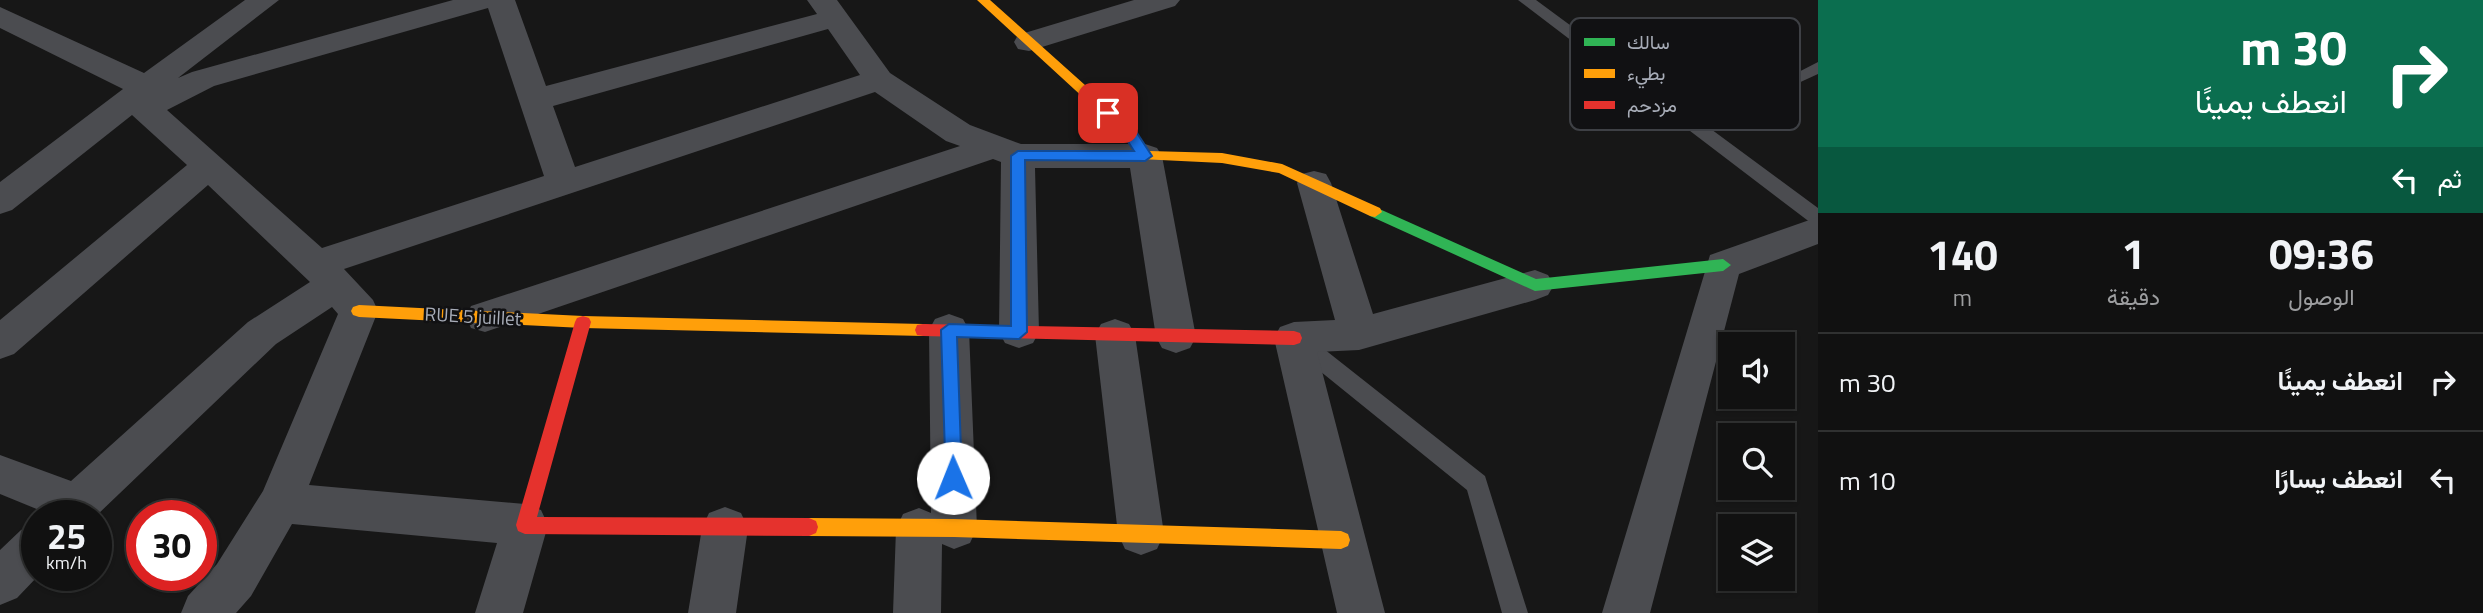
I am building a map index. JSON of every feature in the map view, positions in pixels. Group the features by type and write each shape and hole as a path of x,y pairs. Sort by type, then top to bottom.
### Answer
{"street":[{"path":"0,201 139,99 264,0"},
{"path":"139,99 485,0 535,100 564,183"},
{"path":"983,0 1128,131 1145,156 1176,337"},
{"path":"1029,42 1166,0"},
{"path":"535,100 828,9 879,80 958,133 1006,151 1254,162 1282,169 1535,285"},
{"path":"0,16 139,99 337,287"},
{"path":"82,500 262,333 337,287 564,183 879,80"},
{"path":"485,317 1006,151"},
{"path":"1006,151 1019,332"},
{"path":"0,343 208,166"},
{"path":"1314,183 1359,334"},
{"path":"1361,613 1340,540 1294,338 1359,334 1535,285 1723,265 1818,230"},
{"path":"1626,613 1723,265"},
{"path":"220,602 280,503 337,287"},
{"name":"RUE 5 juillet","path":"337,287 485,317 583,322 1294,338"},
{"path":"499,613 583,322"},
{"path":"917,613 936,529 949,330"},
{"path":"1115,335 1141,534"},
{"path":"0,474 51,500"},
{"path":"280,503 526,525 936,529 1340,540"},
{"path":"712,613 725,528"},
{"path":"0,582 21,561"}],"lane":[{"path":"1526,0 1570,33"},
{"path":"1800,76 1818,67"},
{"path":"1700,130 1818,218"},
{"path":"1294,338 1477,484 1515,613"}],"traffic: fast":[{"path":"1375,212 1535,285 1723,265"}],"traffic: slow":[{"path":"983,0 1128,131 1145,156 1222,158 1282,169 1375,212"},
{"path":"359,311 583,322 923,330"},
{"path":"809,527 954,528 1341,540"}],"traffic: jam":[{"path":"583,322 525,525 809,527"},
{"path":"923,330 1294,338"}],"route":[{"path":"953,478 949,330 1019,332 1018,156 1145,156 1128,131 1108,113"}]}
